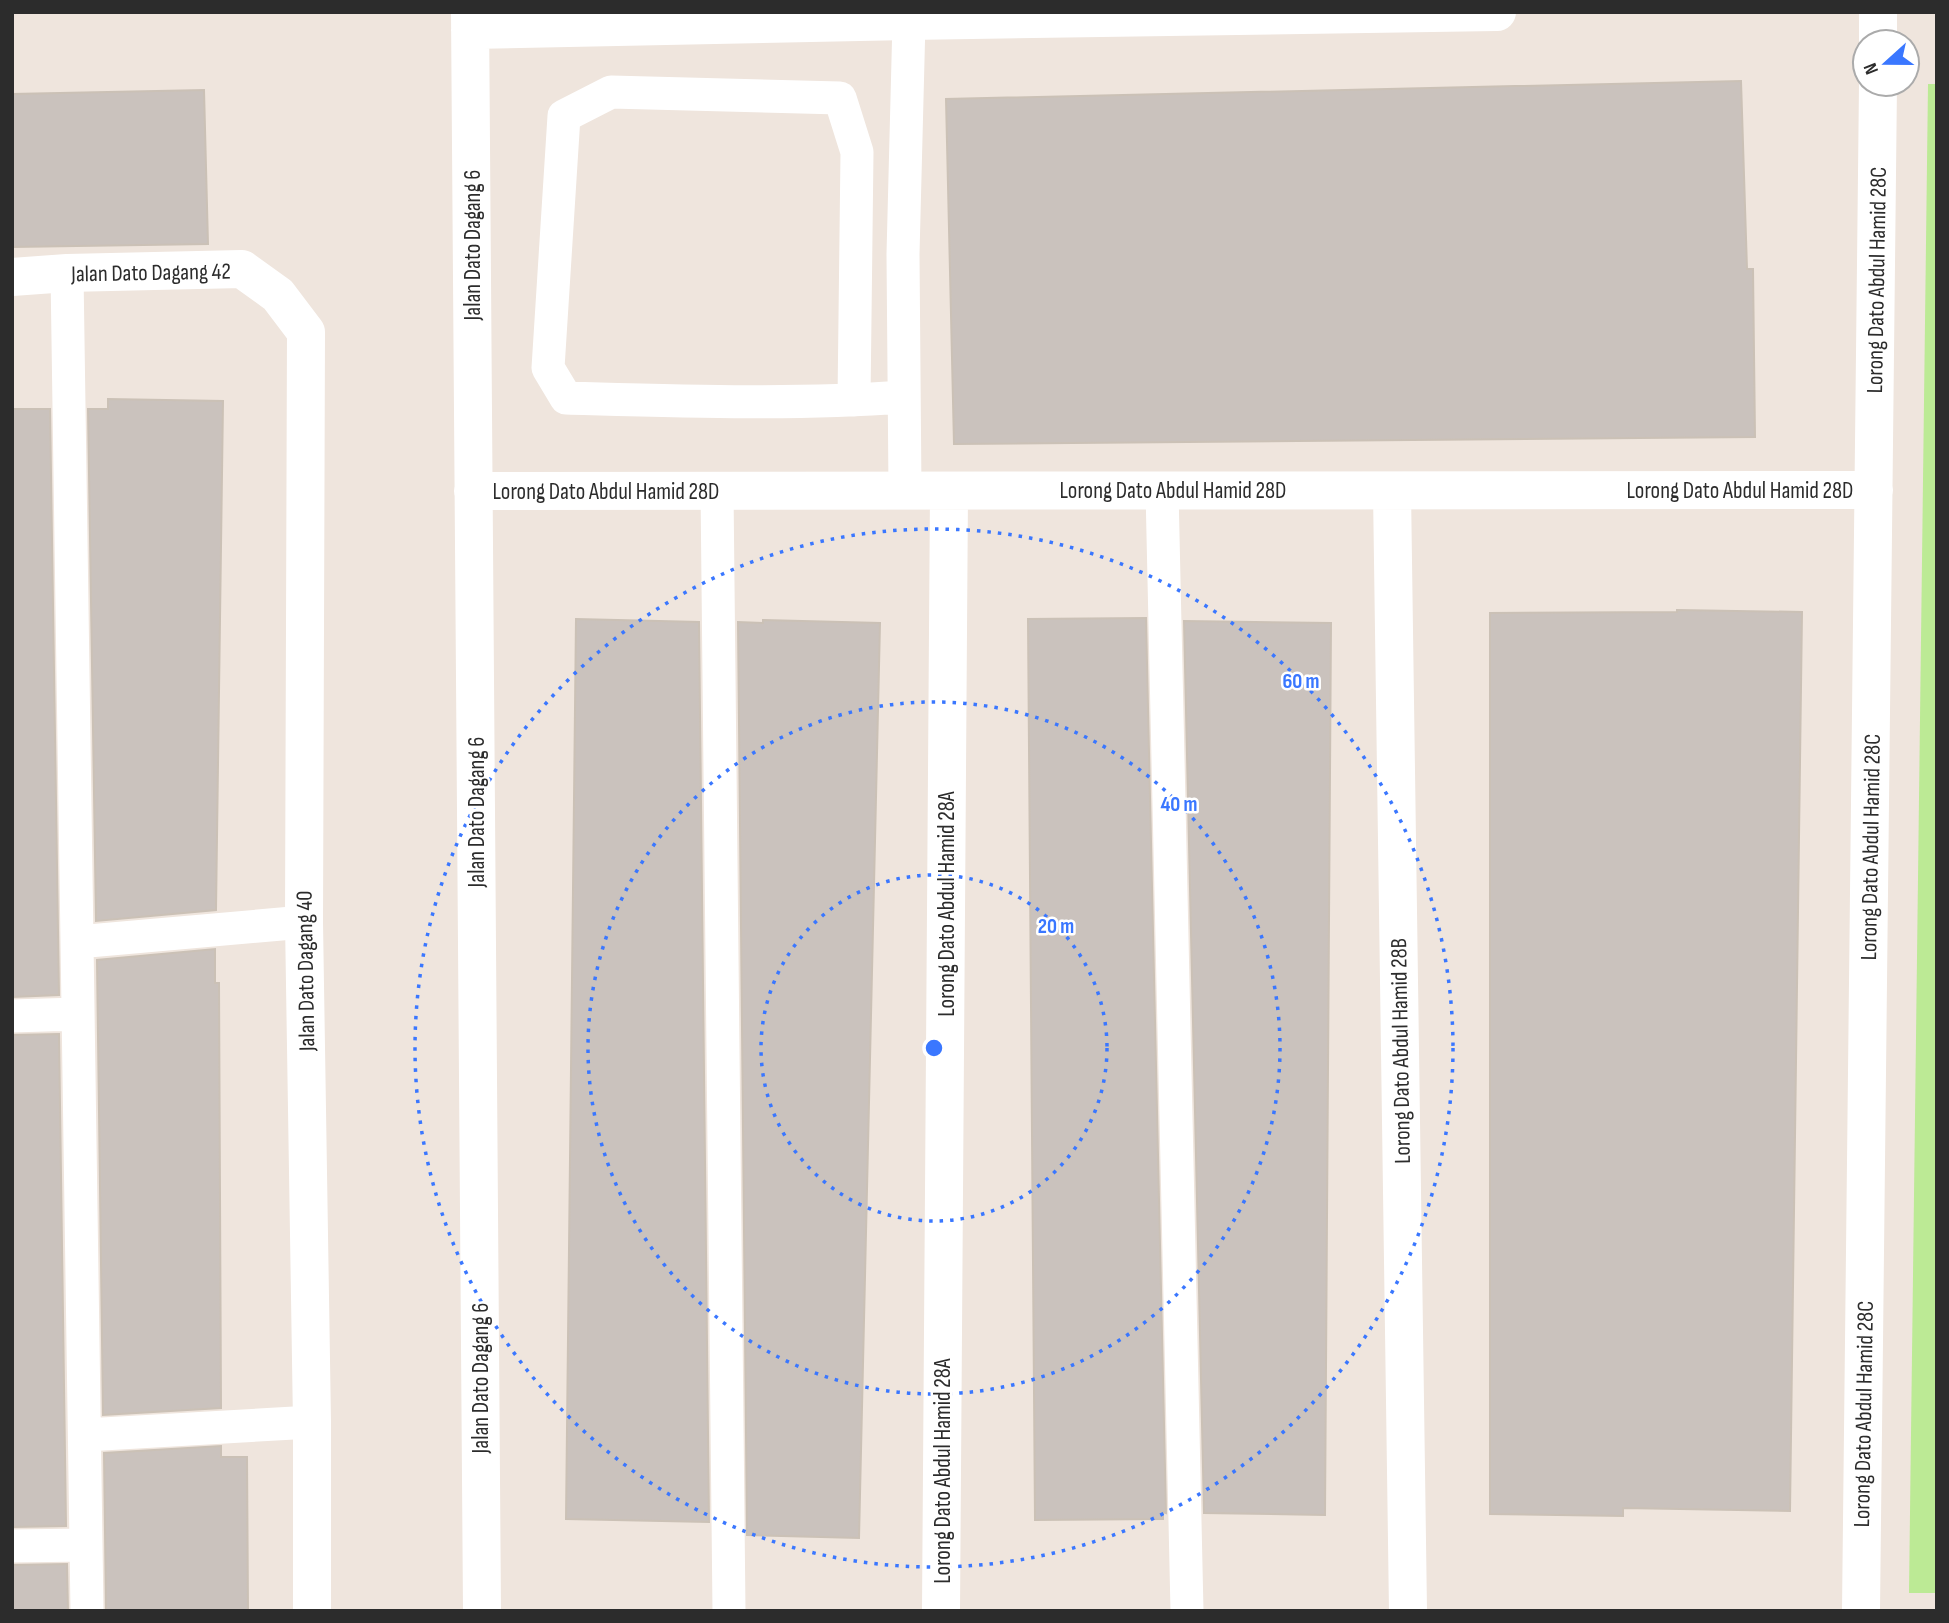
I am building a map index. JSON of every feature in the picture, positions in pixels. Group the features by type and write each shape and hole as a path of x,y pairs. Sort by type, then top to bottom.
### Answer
{"street":[{"path":"470,21 1497,12"},
{"name":"Jalan Dato Dagang 6","path":"470,21 482,1611"},
{"name":"Lorong Dato Abdul Hamid 28C","path":"1861,1611 1878,98"},
{"name":"Jalan Dato Dagang 42","path":"12,277 242,269 278,295 306,332"},
{"name":"Jalan Dato Dagang 40","path":"306,332 304,922 312,1422 312,1611"},
{"name":"Lorong Dato Abdul Hamid 28D","path":"473,491 1874,490"},
{"name":"Lorong Dato Abdul Hamid 28A","path":"941,1611 949,491"},
{"name":"Lorong Dato Abdul Hamid 28B","path":"1392,491 1408,1611"}],"lane":[{"path":"905,490 903,254 909,17"},
{"path":"854,400 857,152 840,98 611,92 564,116 548,368 566,398 732,402 854,400 904,397"},
{"path":"67,273 87,1611"},
{"path":"717,490 729,1611"},
{"path":"1162,490 1187,1611"},
{"path":"77,942 304,922"},
{"path":"12,1016 78,1014"},
{"path":"85,1435 312,1422"},
{"path":"12,1546 86,1545"}],"green space":[{"path":"1928,84 1937,84 1937,1593 1909,1593"}],"building":[{"path":"1741,81 1747,269 1753,269 1755,437 954,444 946,99"},
{"path":"204,90 208,244 12,247 12,94"},
{"path":"108,399 223,401 216,910 96,921 88,409 108,409"},
{"path":"12,409 50,409 59,995 12,997"},
{"path":"1677,610 1802,612 1790,1511 1623,1508 1623,1516 1490,1514 1490,613"},
{"path":"1146,618 1166,1513 1163,1512 1163,1519 1035,1520 1028,619"},
{"path":"576,619 699,622 709,1522 566,1519"},
{"path":"763,620 880,623 859,1538 747,1535 738,622 763,623"},
{"path":"1184,621 1331,623 1325,1515 1204,1513"},
{"path":"215,949 215,983 219,983 221,1408 103,1415 97,960"},
{"path":"59,1034 66,1526 12,1527 12,1035"},
{"path":"221,1446 221,1457 247,1457 248,1611 106,1611 104,1453"},
{"path":"67,1564 68,1611 12,1611 12,1565"}]}
